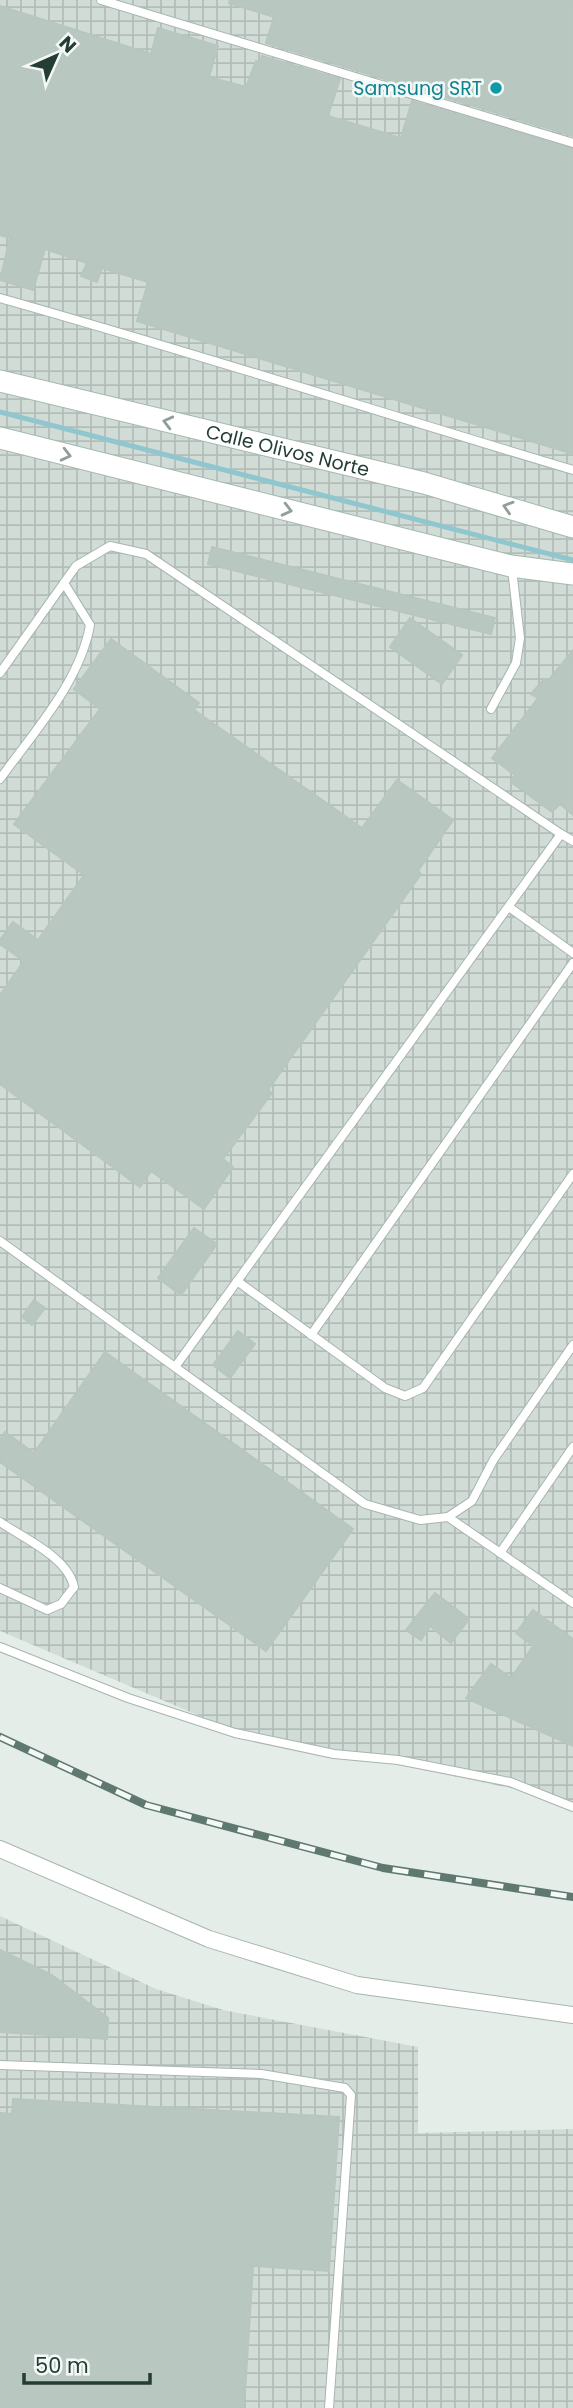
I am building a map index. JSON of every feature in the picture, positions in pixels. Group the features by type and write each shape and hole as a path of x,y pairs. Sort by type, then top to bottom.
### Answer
{"main road":[{"name":"Calle Olivos Norte","path":"0,381 424,483 573,527"},
{"path":"0,438 511,566 573,574"}],"street":[{"path":"0,1849 209,1939 357,1985 542,2013 573,2015"}],"lane":[{"path":"101,0 573,143"},
{"path":"0,298 210,358 355,405 573,470"},
{"path":"0,673 76,566 110,546 146,554 573,841"},
{"path":"491,709 516,663 520,638 511,566"},
{"path":"0,779 60,695 87,644 90,625 64,583"},
{"path":"175,1367 561,834"},
{"path":"509,907 573,953"},
{"path":"311,1335 573,963"},
{"path":"237,1281 385,1388 405,1396 423,1388 573,1174"},
{"path":"0,1241 365,1504 420,1520 448,1517 472,1501 494,1459 573,1345"},
{"path":"500,1553 573,1447"},
{"path":"448,1517 573,1603"},
{"path":"0,1522 63,1565 71,1575 74,1587 61,1604 47,1610 0,1588"},
{"path":"0,1647 128,1698 235,1733 334,1754 398,1760 510,1782 573,1807"},
{"path":"0,2065 261,2074 345,2088 351,2095 329,2408"}],"shaded area":[{"path":"0,0 573,0 573,1801 235,1731 0,1631"},
{"path":"0,1916 156,1989 223,2010 418,2047 418,2133 573,2129 573,2408 0,2408"}],"building":[{"name":"Samsung SRT","path":"230,0 573,0 573,136 266,43 274,17 229,3"},
{"path":"0,6 151,54 158,28 218,46 209,77 246,87 256,61 260,62 262,56 340,79 328,116 401,138 412,101 573,149 573,454 137,321 148,282 102,268 97,282 81,276 87,263 45,249 33,290 0,280 10,238 0,235"},
{"path":"212,547 495,618 491,634 208,564"},
{"path":"410,618 462,655 442,684 390,647"},
{"path":"111,639 199,703 194,710 362,828 397,780 453,820 418,871 421,874 268,1090 272,1093 223,1159 233,1167 204,1209 151,1171 140,1187 0,1084 0,995 24,961 0,944 0,940 13,922 38,940 84,875 14,824 100,709 74,689"},
{"path":"573,650 573,815 560,804 552,812 511,782 516,776 492,758 538,698 531,694 543,680 548,681"},
{"path":"194,1228 217,1244 181,1295 158,1278"},
{"path":"34,1300 45,1308 32,1325 22,1317"},
{"path":"238,1331 255,1344 230,1378 213,1365"},
{"path":"105,1352 353,1529 266,1651 0,1462 0,1439 5,1432 34,1453"},
{"path":"435,1593 469,1619 451,1643 430,1626 421,1640 406,1630"},
{"path":"533,1610 573,1639 573,1746 466,1698 491,1664 511,1678 533,1646 516,1633"},
{"path":"0,1950 52,1975 108,2018 107,2039 0,2032"},
{"path":"13,2099 339,2117 329,2271 253,2266 244,2408 0,2408 0,2113 12,2114"}],"waterway":[{"path":"0,412 573,560"}],"railway":[{"path":"0,1737 146,1805 383,1868 573,1897"}],"place":[{"name":"Samsung SRT","path":"496,88"}]}
